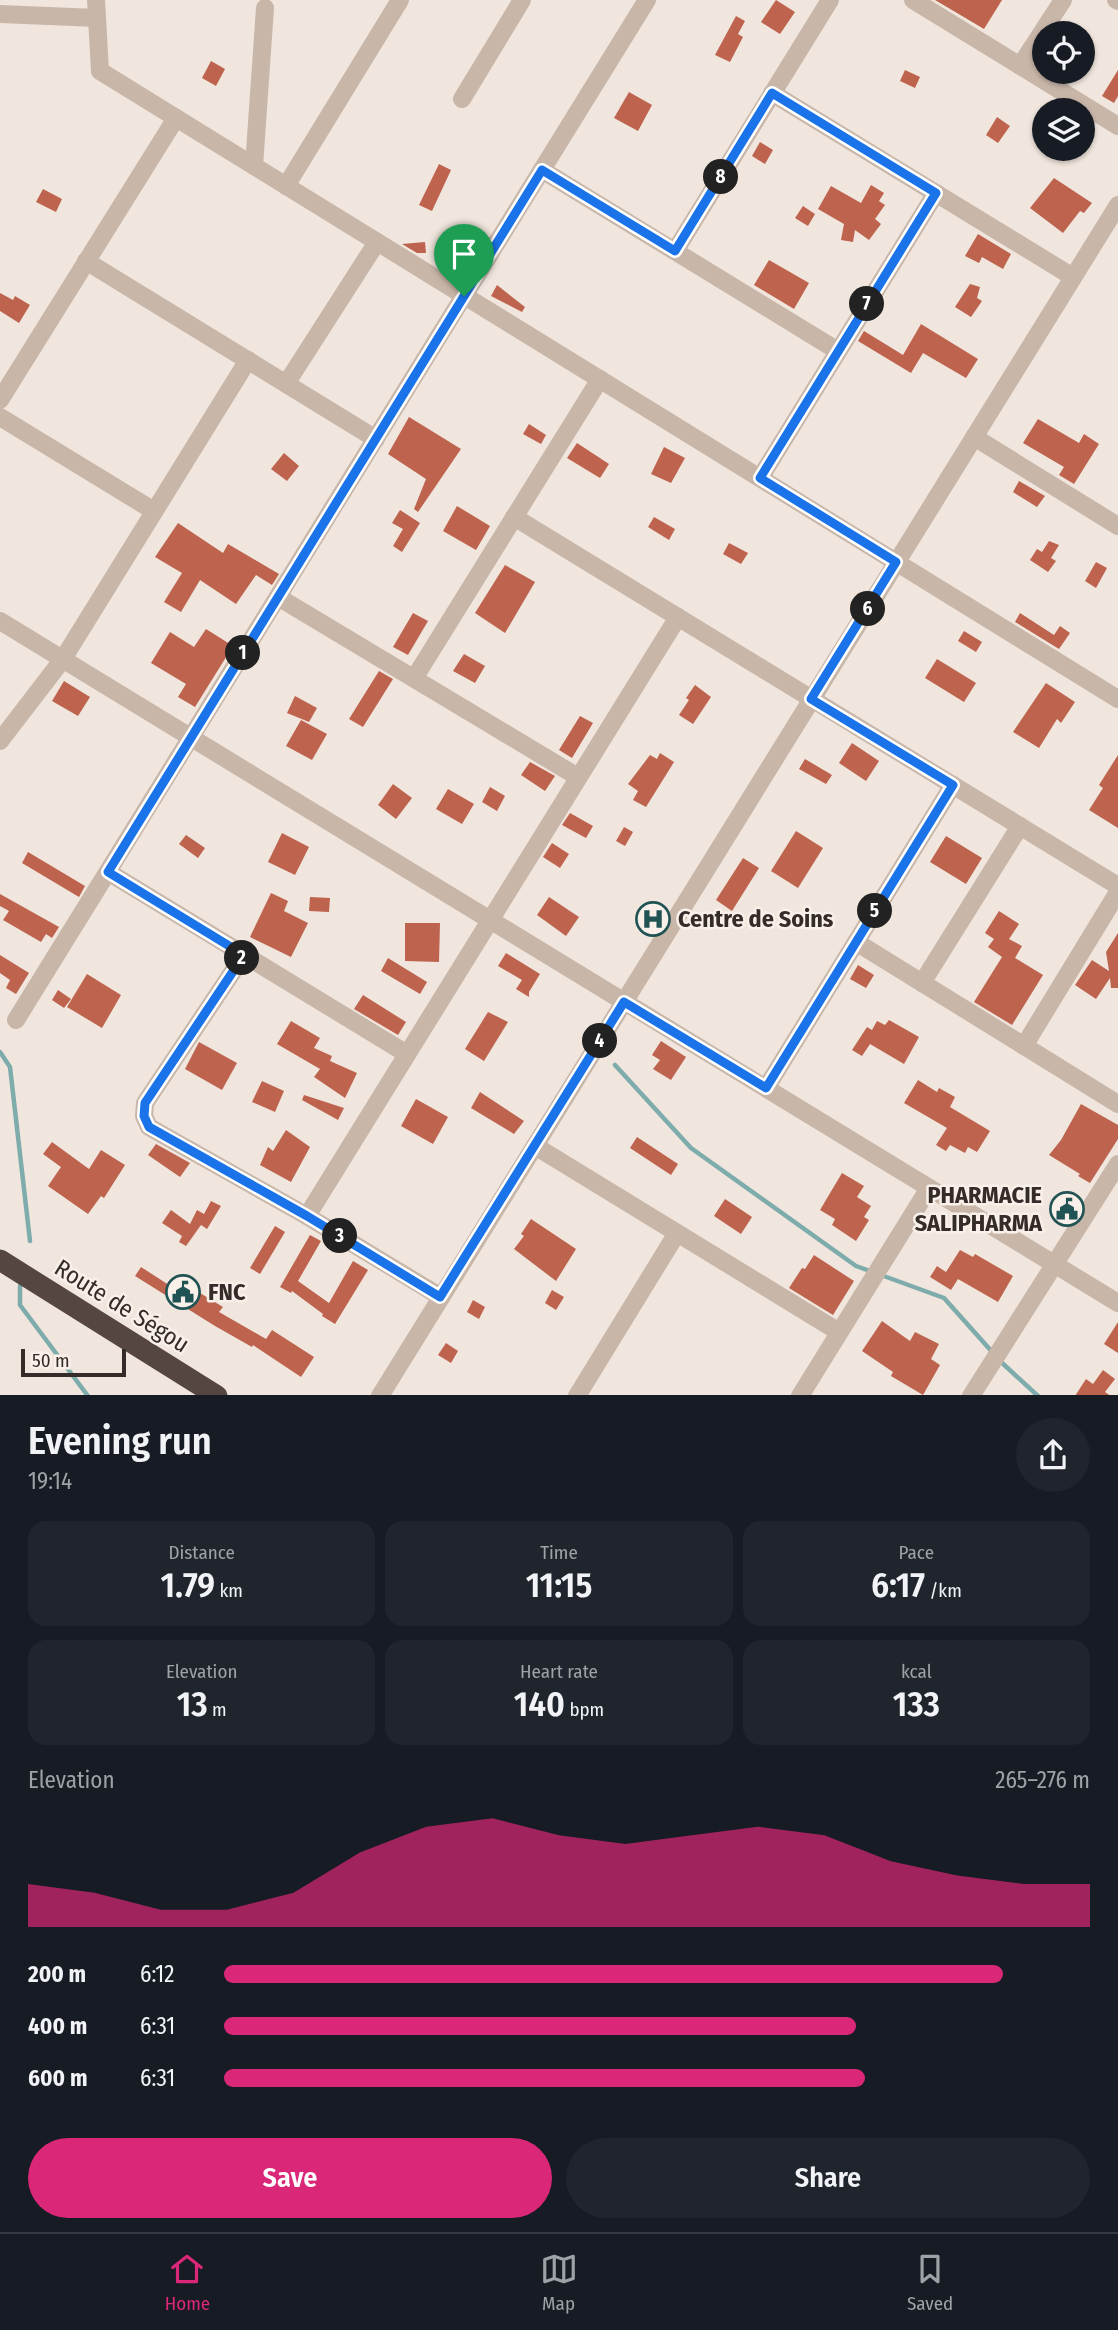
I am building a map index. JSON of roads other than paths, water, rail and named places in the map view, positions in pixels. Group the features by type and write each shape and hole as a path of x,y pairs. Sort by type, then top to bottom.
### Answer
{"highway":[{"name":"Route de Ségou","path":"0,1260 218,1395"}],"street":[{"path":"286,186 400,0"},
{"path":"462,99 522,0"},
{"path":"16,1020 648,0"},
{"path":"675,251 830,0"},
{"path":"914,0 1118,126"},
{"path":"1020,66 1063,0"},
{"path":"254,166 265,8"},
{"path":"0,14 96,9 100,71 1118,699"},
{"path":"772,93 1073,277"},
{"path":"0,400 176,118"},
{"path":"542,170 838,351"},
{"path":"760,478 936,193"},
{"path":"380,1395 1118,205"},
{"path":"286,384 377,242"},
{"path":"86,261 376,439"},
{"path":"0,741 63,659 247,360"},
{"path":"415,677 600,379"},
{"path":"0,417 154,511"},
{"path":"974,437 1116,521"},
{"path":"514,517 1118,886"},
{"path":"278,597 578,777"},
{"path":"307,1216 678,617"},
{"path":"0,621 1118,1303"},
{"path":"766,1088 953,785"},
{"path":"922,983 1020,826"},
{"path":"108,872 407,1055"},
{"path":"1024,1046 1118,892"},
{"path":"856,942 1118,1104"},
{"path":"244,955 145,1103 144,1116 149,1127 307,1216 440,1297"},
{"path":"534,1146 839,1332"},
{"path":"971,1395 1118,1164"},
{"path":"800,1395 929,1188"},
{"path":"585,1393 677,1233"}],"waterway":[{"path":"0,1052 10,1067 30,1241"},
{"path":"615,1065 691,1148 856,1266 873,1272"},
{"path":"881,1275 944,1298 994,1354"},
{"path":"20,1286 20,1305 87,1395"},
{"path":"1000,1361 1037,1395"}],"place":[{"name":"Centre de Soins","path":"653,919"},
{"name":"PHARMACIE SALIPHARMA","path":"1067,1209"},
{"name":"FNC","path":"183,1292"}]}
